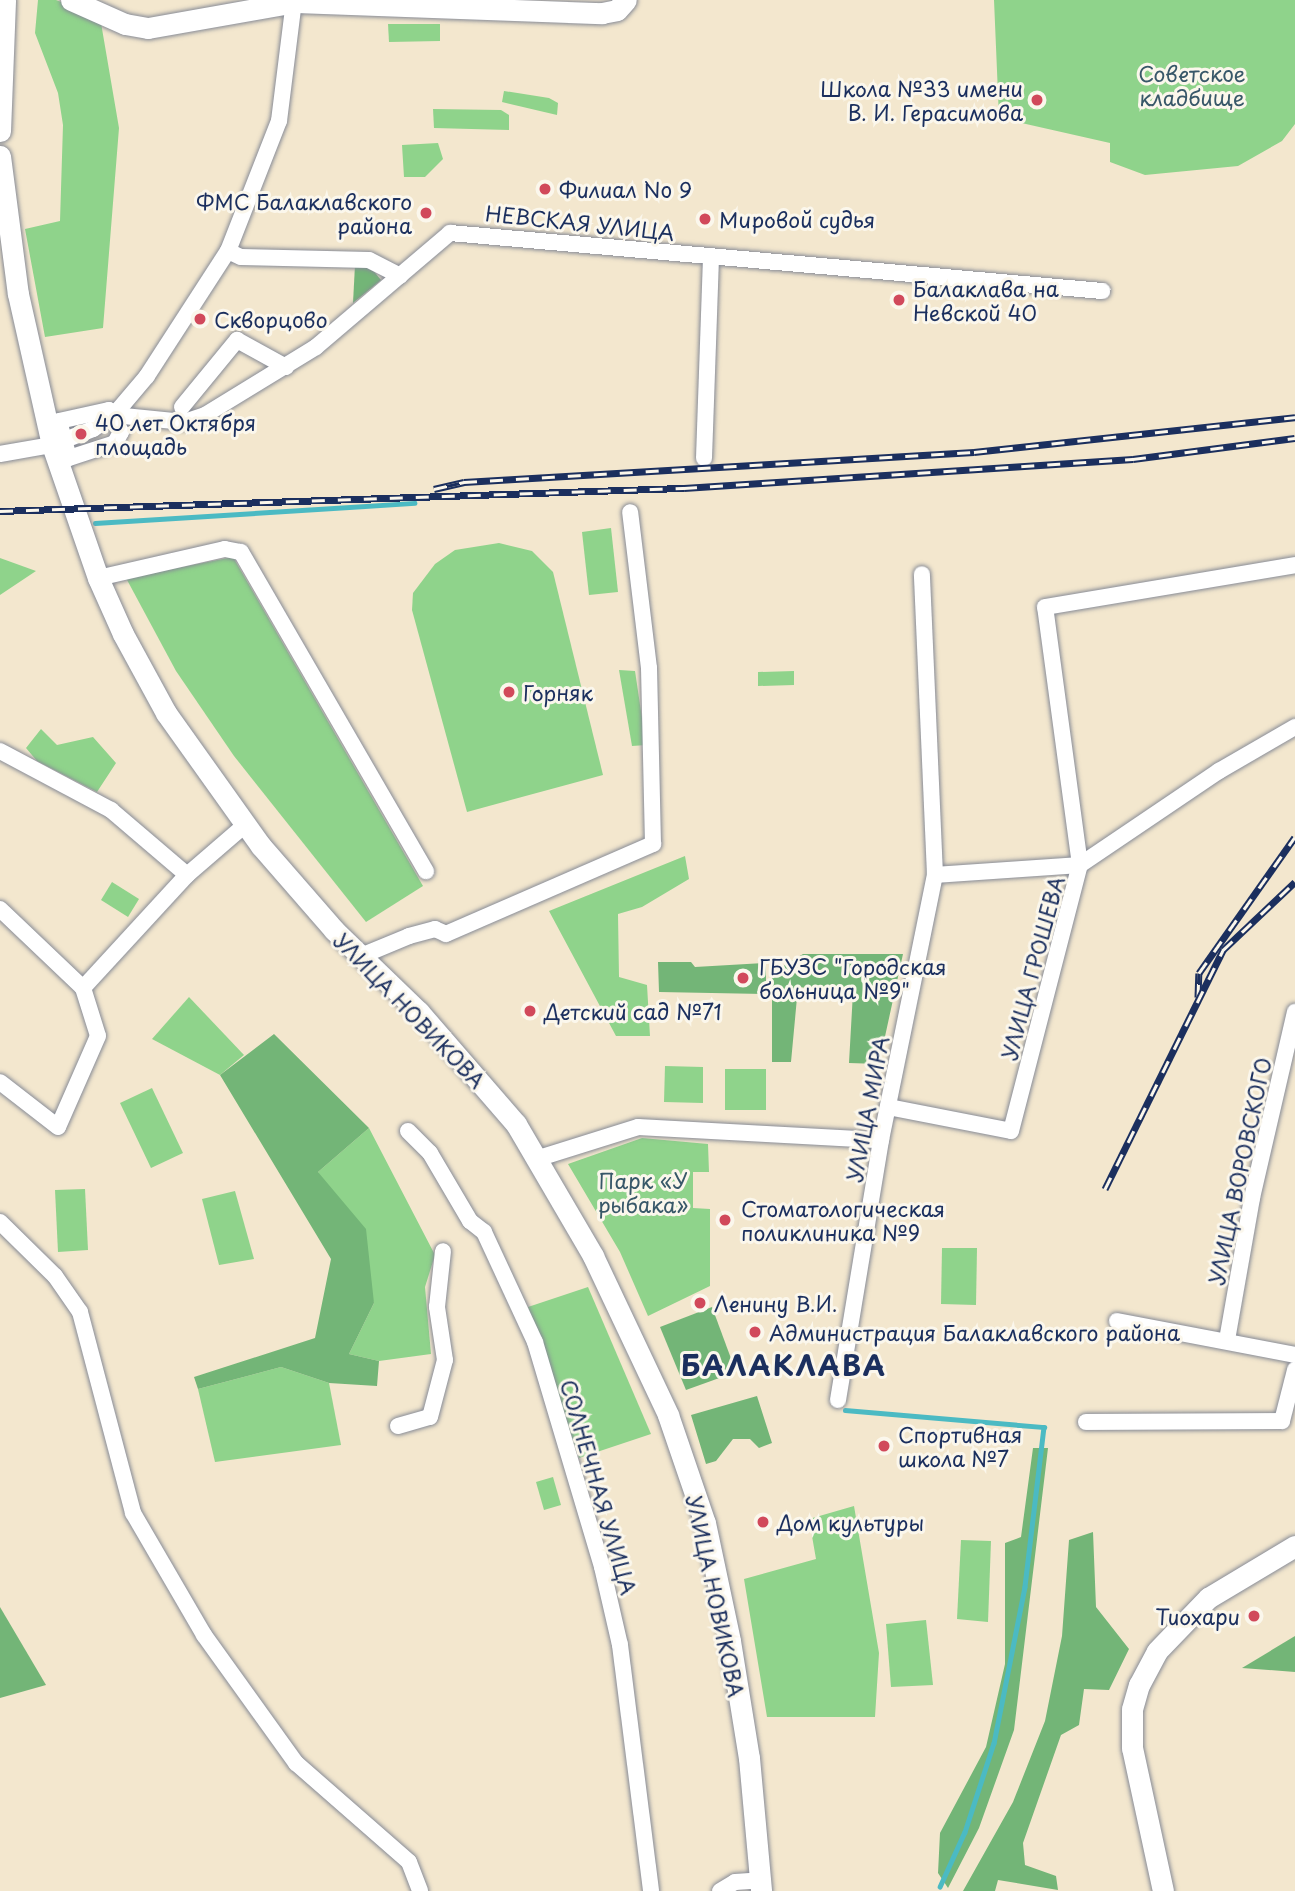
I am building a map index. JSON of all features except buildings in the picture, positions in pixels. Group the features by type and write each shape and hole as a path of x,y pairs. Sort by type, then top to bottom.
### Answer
{"main road":[{"path":"0,131 5,0"},
{"path":"71,0 125,24 148,28 295,1 601,13 617,10 626,0"},
{"name":"УЛИЦА НОВИКОВА","path":"0,156 18,294 98,578 166,713 245,825 361,956 419,1012 516,1124 593,1255 668,1415 705,1523 749,1758 761,1886"},
{"path":"1163,1891 1132,1748 1132,1709 1139,1685 1157,1651 1208,1598 1295,1546"}],"street":[{"path":"0,454 58,443 113,415 147,376 228,251 279,121 295,1"},
{"name":"НЕВСКАЯ УЛИЦА","path":"113,415 184,422 286,367 450,233 557,240 710,257 1102,291"},
{"path":"228,251 241,257 369,260 400,276"},
{"path":"704,458 710,257"},
{"path":"182,407 237,340 286,367"},
{"path":"58,443 69,458 115,443 121,432 113,415"},
{"path":"361,956 408,936 435,929 446,934 653,844 649,668 630,512"},
{"path":"98,578 225,549 241,552 426,871"},
{"name":"УЛИЦА ГРОШЕВА","path":"887,1107 1010,1131 1080,865 1045,607 1295,565"},
{"name":"УЛИЦА МИРА","path":"838,1400 887,1107 935,875 922,574"},
{"path":"935,875 1080,865 1219,771 1295,727"},
{"path":"0,751 111,810 187,875"},
{"path":"83,988 187,875 245,825"},
{"path":"0,909 83,988 98,1036 58,1127 0,1082"},
{"name":"УЛИЦА ВОРОВСКОГО","path":"1227,1340 1252,1198 1294,1018"},
{"path":"536,1159 639,1127 881,1140"},
{"name":"СОЛНЕЧНАЯ УЛИЦА","path":"408,1131 430,1153 470,1221 484,1232 535,1342 602,1567 620,1645 651,1891"},
{"path":"0,1222 55,1276 80,1312 133,1513 204,1635 296,1763 409,1862 420,1891"},
{"path":"398,1426 430,1418 445,1360 437,1307 443,1251"},
{"path":"1117,1321 1295,1355"},
{"path":"1086,1422 1282,1420 1295,1370"},
{"path":"720,1891 736,1882 761,1886"}],"green space":[{"path":"38,0 56,0 100,17 119,128 103,328 45,337 25,229 60,221 63,125 58,93 35,33"},
{"name":"Советское кладбище","path":"994,0 1295,0 1295,124 1282,141 1238,166 1145,175 1110,162 1110,143 999,118"},
{"path":"388,24 440,24 440,41 389,42"},
{"path":"504,91 549,98 558,103 557,115 502,102"},
{"path":"433,109 501,110 509,115 509,130 434,128"},
{"path":"438,143 443,159 425,177 404,177 402,145"},
{"path":"367,263 381,280 353,303 355,265"},
{"path":"611,528 618,592 589,595 582,532"},
{"name":"Горняк","path":"499,543 532,551 553,572 603,775 467,812 412,610 413,593 435,564 455,550"},
{"path":"233,557 423,886 366,922 234,756 176,671 126,578"},
{"path":"0,558 36,571 0,595"},
{"path":"619,670 635,671 646,745 632,746"},
{"path":"794,671 794,685 758,686 758,672"},
{"path":"41,729 57,745 93,737 116,763 97,792 37,761 26,748"},
{"path":"685,856 689,879 642,907 618,914 619,977 647,985 650,1036 616,1036 549,911"},
{"path":"112,882 139,899 128,917 101,900"},
{"path":"803,954 903,954 879,1064 849,1063 853,992 798,987 791,1062 772,1062 772,973"},
{"path":"658,962 691,962 695,967 766,963 766,994 659,992"},
{"path":"189,997 244,1055 220,1075 152,1039"},
{"path":"274,1034 369,1128 318,1172 366,1229 374,1303 349,1354 379,1361 377,1386 329,1383 281,1367 198,1389 194,1377 315,1338 331,1259 220,1075"},
{"path":"665,1066 703,1067 703,1103 664,1102"},
{"path":"725,1069 766,1069 766,1110 725,1110"},
{"path":"152,1088 183,1153 151,1168 120,1103"},
{"path":"369,1128 435,1255 425,1287 431,1354 379,1361 349,1354 374,1303 318,1172"},
{"name":"Парк «У рыбака»","path":"642,1138 708,1144 709,1172 693,1172 693,1208 710,1209 710,1286 648,1316 620,1252 568,1164"},
{"path":"85,1189 88,1250 58,1252 55,1190"},
{"path":"235,1191 254,1259 219,1265 202,1199"},
{"path":"942,1248 977,1248 976,1305 941,1304"},
{"path":"588,1287 651,1434 579,1458 528,1307"},
{"path":"712,1307 736,1372 686,1390 660,1327"},
{"path":"281,1367 329,1383 341,1445 215,1462 198,1389"},
{"path":"757,1396 772,1443 759,1448 750,1439 733,1439 716,1461 706,1464 691,1415"},
{"path":"1033,1448 1048,1448 1014,1730 979,1828 948,1888 938,1873 940,1833 986,1747 1005,1664 1005,1543 1021,1537"},
{"path":"553,1477 561,1505 544,1510 536,1482"},
{"path":"854,1506 879,1653 875,1717 767,1717 744,1579 816,1559 809,1519"},
{"path":"1093,1532 1096,1607 1129,1649 1109,1690 1084,1689 1079,1725 1061,1735 1023,1843 1025,1865 1056,1876 1058,1890 998,1880 995,1891 963,1891 1013,1802 1045,1721 1062,1636 1069,1540"},
{"path":"961,1540 991,1541 988,1622 957,1619"},
{"path":"0,1607 46,1685 0,1698"},
{"path":"926,1620 933,1685 891,1687 886,1624"},
{"path":"1295,1636 1295,1672 1242,1668"}],"waterway":[{"path":"95,523 414,503"},
{"path":"845,1410 1044,1427 1025,1587 994,1743 965,1832 940,1887"}],"railway":[{"path":"434,489 464,482 974,452 1295,417"},
{"path":"0,511 684,488 1133,459 1295,438"},
{"path":"1198,997 1199,973 1295,837"},
{"path":"1105,1189 1223,950 1295,882"}],"place":[{"name":"Школа №33 имени В. И. Герасимова","path":"1037,100"},
{"name":"Филиал No 9","path":"545,189"},
{"name":"ФМС Балаклавского района","path":"426,213"},
{"name":"Мировой судья","path":"705,219"},
{"name":"Балаклава на Невской 40","path":"899,300"},
{"name":"Скворцово","path":"200,319"},
{"name":"40 лет Октября площадь","path":"81,434"},
{"name":"Горняк","path":"509,692"},
{"name":"ГБУЗС \"Городская больница №9\"","path":"743,978"},
{"name":"Детский сад №71","path":"530,1011"},
{"name":"Стоматологическая поликлиника №9","path":"725,1220"},
{"name":"Ленину В.И.","path":"700,1303"},
{"name":"Администрация Балаклавского района","path":"755,1332"},
{"name":"Спортивная школа №7","path":"884,1446"},
{"name":"Дом культуры","path":"763,1522"},
{"name":"Тиохари","path":"1254,1616"}],"district":[{"name":"БАЛАКЛАВА","path":"784,1365"}]}
